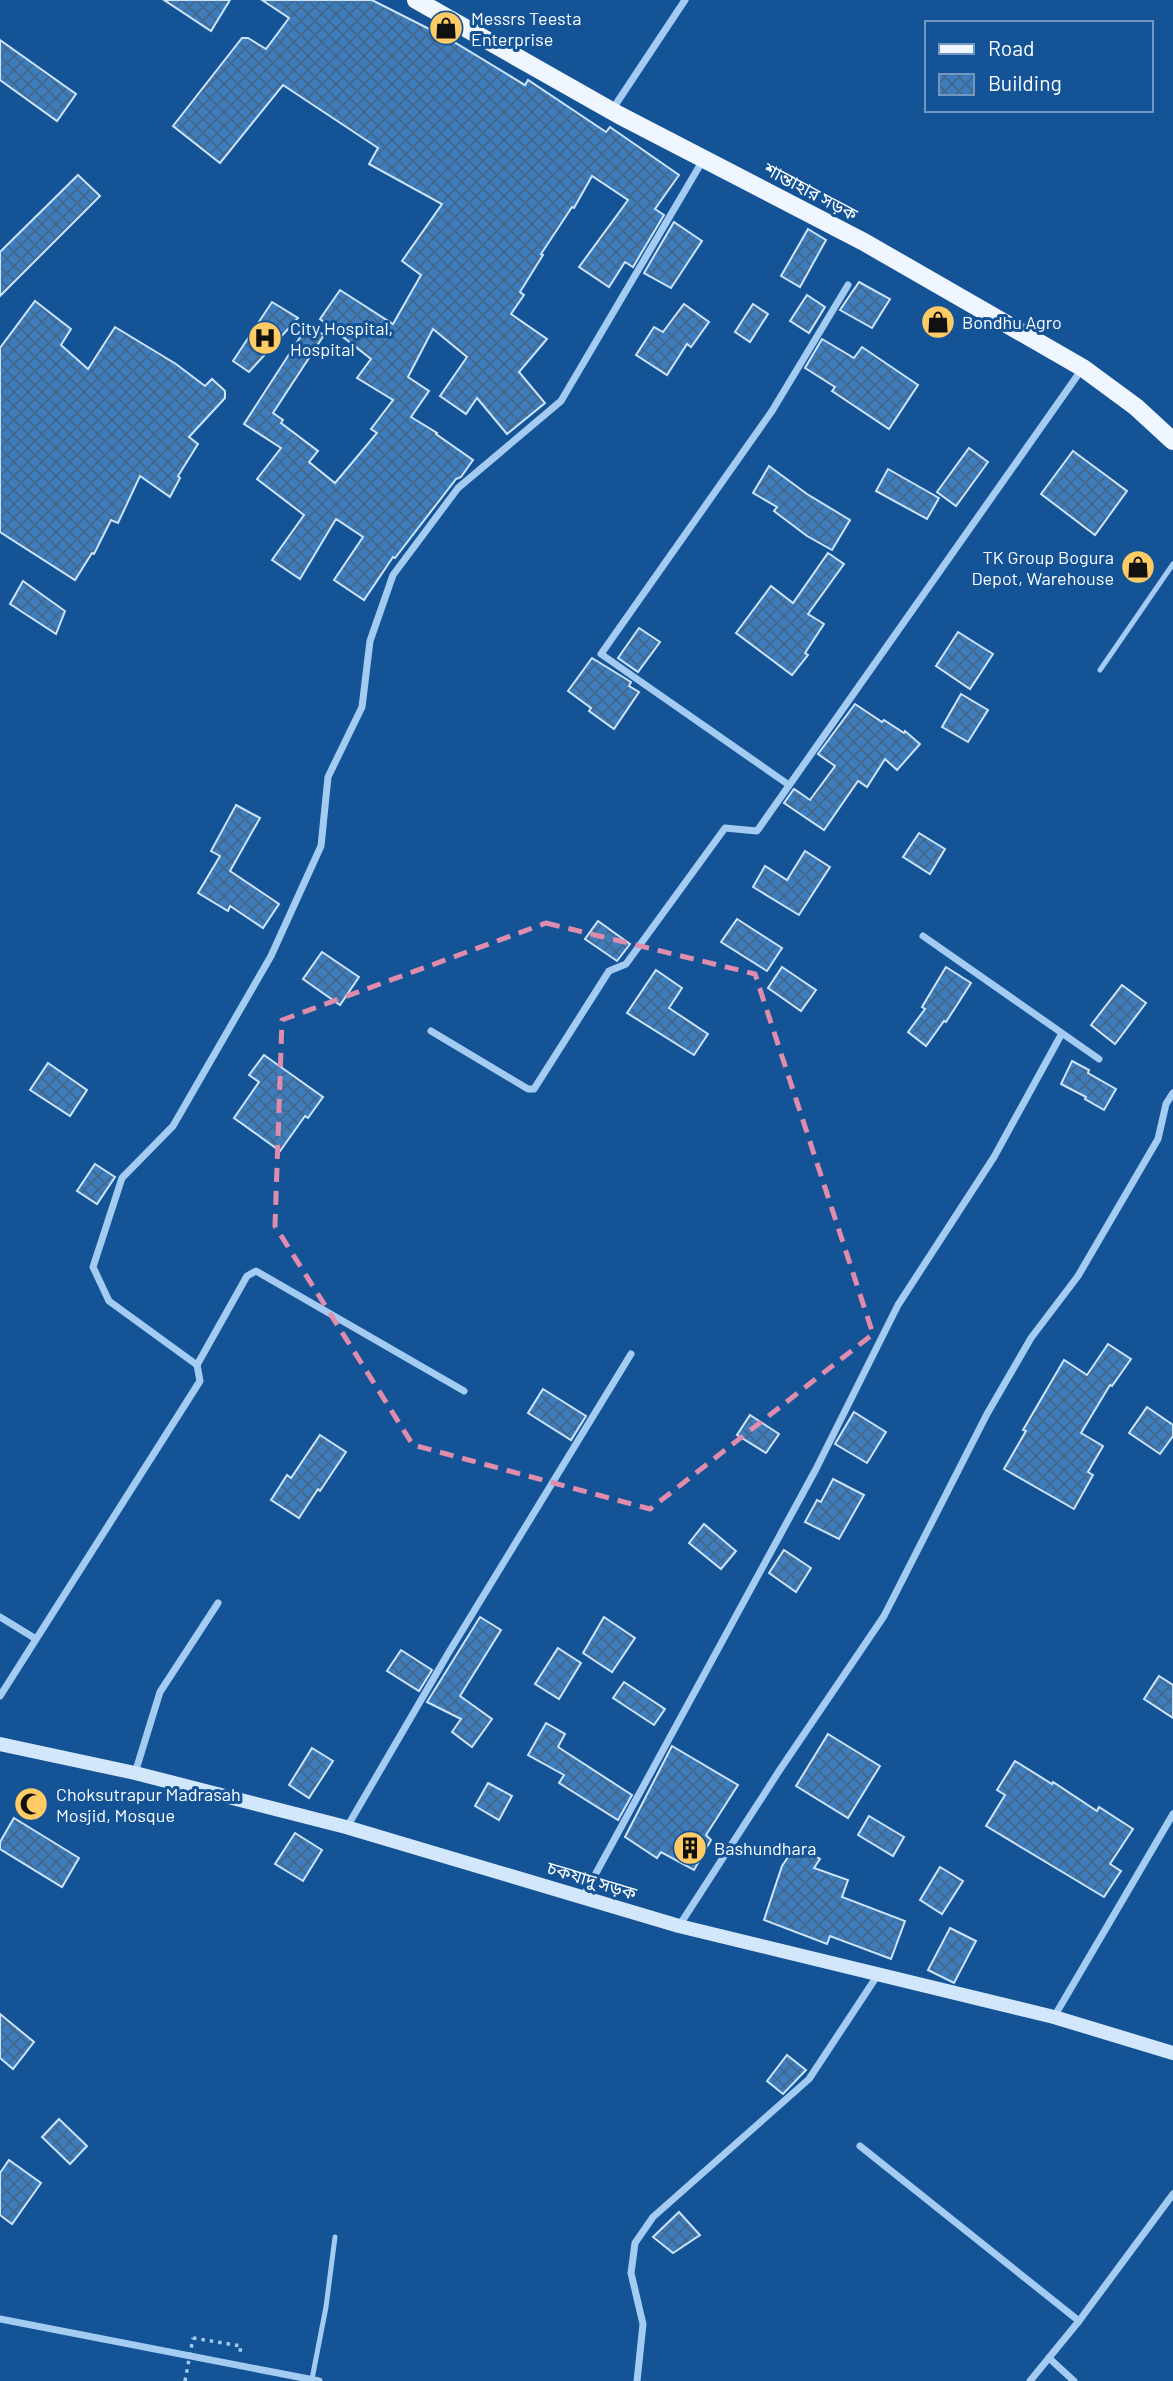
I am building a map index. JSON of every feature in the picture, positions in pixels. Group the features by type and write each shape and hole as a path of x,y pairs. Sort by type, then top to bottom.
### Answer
{"main road":[{"name":"শান্তাহার সড়ক","path":"416,0 612,111 864,242 1083,368 1136,407 1173,441"}],"street":[{"path":"612,111 685,0"},
{"path":"197,1364 109,1301 93,1266 122,1178 173,1126 271,956 321,846 328,777 362,707 370,641 393,575 458,488 561,401 704,159"},
{"path":"789,785 601,654 772,411 848,285"},
{"path":"432,1031 528,1089 534,1089 609,971 626,964 726,828 757,831 1083,368"},
{"path":"923,936 1061,1035 1100,1059"},
{"path":"583,1898 816,1469 898,1305 994,1157 1061,1035"},
{"path":"679,1926 884,1616 987,1414 1031,1338 1078,1276 1158,1139 1166,1104 1173,1093"},
{"path":"0,1696 191,1399 200,1381 197,1364 247,1276 256,1271 464,1391"},
{"path":"346,1827 631,1354"},
{"path":"135,1773 160,1692 218,1603"},
{"path":"0,1617 36,1639"},
{"name":"চকযাদু সড়ক","path":"0,1744 135,1773 346,1827 679,1926 1054,2017 1173,2053"},
{"path":"1054,2017 1173,1814"},
{"path":"637,2381 643,2324 631,2273 635,2243 653,2217 809,2079 879,1973"},
{"path":"860,2146 1079,2321"},
{"path":"1030,2381 1079,2321 1173,2194"},
{"path":"0,2319 315,2380"},
{"path":"1049,2358 1074,2381"}],"lane":[{"path":"1100,670 1173,564"},
{"path":"315,2380 335,2238"}],"path":[{"path":"184,2381 194,2338 241,2346"}],"highlighted area":[{"path":"546,923 755,974 873,1334 650,1509 413,1445 275,1226 282,1020"}],"building":[{"path":"164,0 230,0 211,31"},
{"path":"262,0 372,0 449,39 525,85 528,80 606,132 610,127 679,175 655,209 664,215 633,267 625,262 609,287 579,267 628,200 592,176 574,208 572,207 541,254 543,255 520,292 524,295 511,314 547,339 519,372 545,403 507,434 477,398 466,414 440,396 467,357 433,329 408,377 429,391 411,417 473,460 395,558 393,557 364,600 334,580 363,537 336,519 300,579 272,560 304,515 257,479 281,448 244,424 308,325 324,335 273,413 283,420 281,423 318,451 309,462 335,483 377,433 371,429 393,400 357,378 371,359 320,319 340,290 393,324 421,275 402,261 442,204 369,164 378,148 283,85 220,163 173,126 242,38 248,38 266,49 289,18"},
{"path":"0,40 76,94 57,121 0,80"},
{"path":"78,175 100,196 0,296 0,252"},
{"path":"674,222 702,241 671,288 644,273"},
{"path":"808,229 826,240 800,287 781,276"},
{"path":"859,282 890,299 872,328 840,310"},
{"path":"807,295 825,307 809,333 790,321"},
{"path":"35,301 71,329 61,345 88,369 115,327 176,364 205,386 212,379 225,391 225,398 189,437 198,444 178,476 180,478 170,497 140,476 118,523 111,520 94,554 92,553 75,580 0,532 0,348"},
{"path":"272,302 298,318 249,372 233,361"},
{"path":"684,304 709,322 691,347 687,344 667,375 636,355 654,327 663,332"},
{"path":"753,304 768,314 750,342 735,332"},
{"path":"822,339 854,358 862,347 918,385 889,429 832,391 835,387 805,368"},
{"path":"969,448 988,462 956,506 937,492"},
{"path":"1073,451 1127,491 1095,535 1041,494"},
{"path":"769,466 807,494 850,520 832,550 807,536 774,511 777,507 753,493"},
{"path":"888,469 939,498 927,519 876,491"},
{"path":"828,553 844,564 808,614 824,624 805,653 808,655 792,675 736,633 771,586 793,603"},
{"path":"23,581 65,611 56,634 10,604"},
{"path":"639,628 660,642 638,672 618,658"},
{"path":"958,632 993,654 970,689 936,666"},
{"path":"592,658 631,682 629,686 639,692 614,729 568,691"},
{"path":"961,694 988,710 968,742 942,727"},
{"path":"855,704 882,722 884,720 904,733 905,731 920,744 897,770 885,759 867,787 858,781 824,830 784,803 794,789 810,800 835,766 818,754"},
{"path":"236,805 260,818 230,871 279,904 263,928 230,906 228,911 198,893 220,856 211,851"},
{"path":"919,833 945,849 930,874 903,857"},
{"path":"805,851 830,867 799,915 753,887 765,866 787,880"},
{"path":"737,919 782,948 767,971 721,942"},
{"path":"598,921 630,944 617,961 585,939"},
{"path":"322,952 359,977 340,1005 303,979"},
{"path":"782,967 816,990 801,1011 768,988"},
{"path":"946,967 971,983 946,1022 944,1021 926,1046 908,1032 925,1009 922,1007"},
{"path":"656,970 682,988 669,1008 708,1034 694,1055 627,1013"},
{"path":"1122,985 1146,1003 1115,1044 1091,1025"},
{"path":"264,1055 323,1097 308,1118 305,1116 280,1151 234,1118 259,1082 249,1075"},
{"path":"1072,1061 1116,1089 1104,1110 1061,1084"},
{"path":"48,1063 87,1090 70,1116 30,1090"},
{"path":"95,1164 115,1177 97,1204 77,1191"},
{"path":"1108,1344 1131,1359 1112,1386 1110,1385 1081,1433 1103,1446 1088,1472 1093,1475 1074,1509 1004,1469 1026,1431 1023,1430 1064,1360 1087,1375"},
{"path":"543,1389 586,1416 571,1440 528,1413"},
{"path":"1147,1407 1173,1425 1173,1436 1160,1454 1129,1433"},
{"path":"854,1412 886,1432 867,1463 835,1444"},
{"path":"750,1415 779,1434 766,1453 737,1435"},
{"path":"320,1435 346,1452 299,1518 271,1500 287,1475 291,1478"},
{"path":"833,1479 864,1495 839,1539 805,1522 817,1500 821,1502"},
{"path":"704,1524 736,1551 721,1569 689,1543"},
{"path":"784,1550 811,1568 796,1592 769,1573"},
{"path":"480,1617 501,1630 460,1696 492,1719 472,1747 452,1732 461,1719 427,1702"},
{"path":"604,1617 635,1638 612,1672 583,1653"},
{"path":"558,1648 581,1663 559,1699 535,1684"},
{"path":"401,1650 432,1670 419,1691 387,1671"},
{"path":"1159,1676 1173,1685 1173,1718 1144,1699"},
{"path":"624,1682 665,1709 654,1725 613,1698"},
{"path":"546,1723 565,1734 558,1747 632,1795 618,1820 559,1783 564,1775 528,1755"},
{"path":"828,1734 880,1766 848,1818 796,1786"},
{"path":"672,1746 738,1785 706,1835 711,1840 694,1870 661,1852 657,1858 625,1837"},
{"path":"312,1748 333,1761 309,1798 289,1785"},
{"path":"1015,1761 1097,1811 1099,1807 1133,1829 1110,1864 1121,1871 1104,1897 986,1826 1005,1795 997,1790"},
{"path":"488,1783 512,1796 499,1820 475,1806"},
{"path":"869,1816 904,1837 893,1856 858,1835"},
{"path":"14,1818 79,1858 62,1887 0,1849 0,1842"},
{"path":"295,1833 322,1850 303,1881 275,1864"},
{"path":"797,1844 820,1859 814,1868 848,1880 842,1897 905,1921 891,1959 830,1936 827,1944 764,1920 782,1866"},
{"path":"940,1867 963,1881 942,1914 920,1900"},
{"path":"950,1928 976,1941 954,1983 928,1970"},
{"path":"0,2014 34,2042 13,2069 0,2058"},
{"path":"787,2055 806,2070 783,2094 767,2081"},
{"path":"59,2119 87,2146 70,2164 42,2137"},
{"path":"9,2160 41,2183 12,2224 0,2215 0,2173"},
{"path":"679,2212 700,2235 673,2253 653,2237"}],"place":[{"name":"Messrs Teesta Enterprise","path":"446,28"},
{"name":"Bondhu Agro","path":"938,322"},
{"name":"City Hospital, Hospital","path":"265,338"},
{"name":"TK Group Bogura Depot, Warehouse","path":"1138,567"},
{"name":"Choksutrapur Madrasah Mosjid, Mosque","path":"31,1804"},
{"name":"Bashundhara","path":"690,1848"}]}
